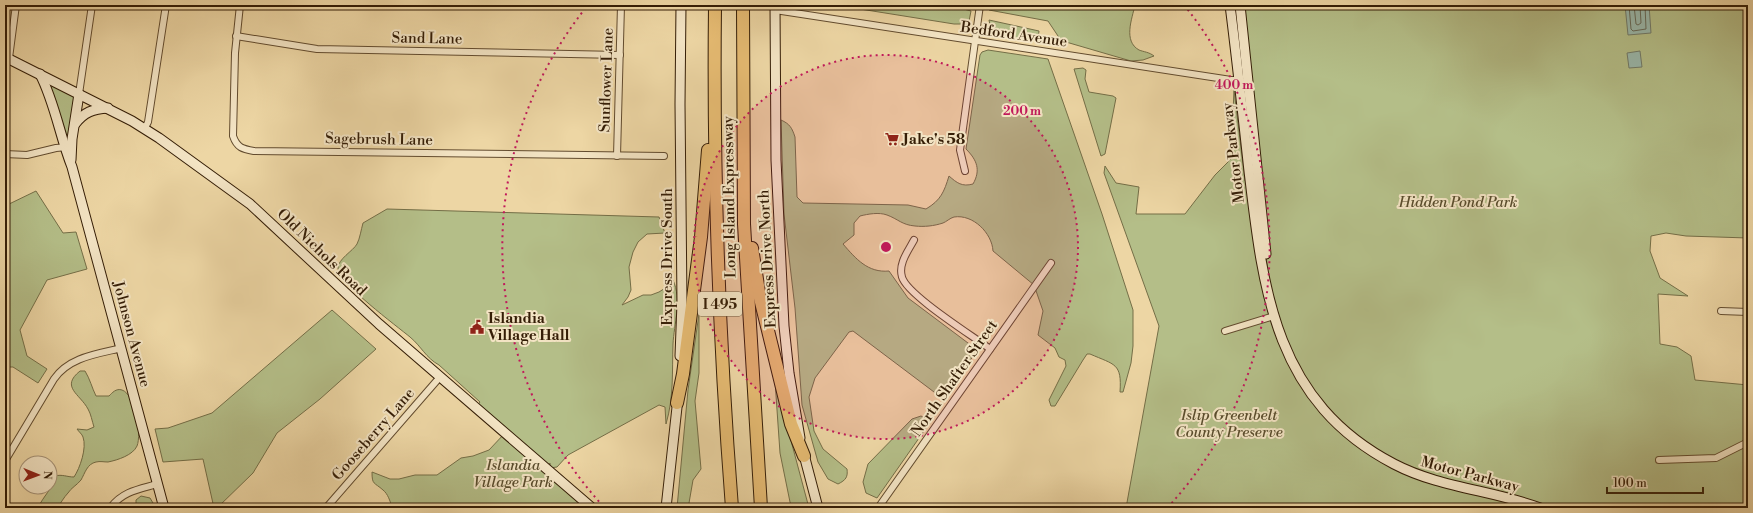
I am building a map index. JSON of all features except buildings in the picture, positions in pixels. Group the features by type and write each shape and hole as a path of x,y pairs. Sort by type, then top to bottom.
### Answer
{"highway":[{"name":"Long Island Expressway","path":"715,5 715,100 719,295 732,508"},
{"name":"Long Island Expressway","path":"743,5 744,224 761,508"},
{"path":"677,403 685,358 704,213 708,126 715,100"},
{"path":"744,224 752,250 760,298 791,424 804,456"}],"main road":[{"name":"Express Drive South","path":"666,508 677,403 682,303 680,111 681,5"},
{"name":"Motor Parkway","path":"1230,5 1251,190 1264,275 1274,316 1290,360 1306,388 1325,414 1357,442 1393,464 1428,479 1499,496 1540,508"},
{"name":"Motor Parkway","path":"1240,5 1249,80 1269,297"},
{"name":"Express Drive North","path":"775,7 777,188 784,320 790,381 804,456 818,508"},
{"name":"Old Nichols Road","path":"7,58 145,128 250,204 378,324 592,508"},
{"path":"40,74 49,92 68,147"},
{"name":"Johnson Avenue","path":"79,94 74,125 68,147 72,167 164,508"},
{"path":"74,125 81,116 88,111 108,108"}],"street":[{"path":"7,58 16,5"},
{"path":"79,94 92,5"},
{"path":"145,128 148,122 166,5"},
{"name":"Sagebrush Lane","path":"240,5 236,36 233,136 235,144 241,149 254,151 664,156"},
{"name":"Sunflower Lane","path":"617,156 621,5"},
{"path":"965,171 960,150 980,5"},
{"name":"Bedford Avenue","path":"775,7 975,41 1239,81 1249,80"},
{"name":"Sand Lane","path":"236,36 317,49 620,55"},
{"path":"5,154 27,155 68,147"},
{"path":"914,240 901,267 902,277 906,286 990,349"},
{"name":"North Shafter Street","path":"878,508 1051,263"},
{"path":"1721,311 1748,312"},
{"path":"1225,331 1274,316"},
{"path":"5,461 62,368 73,361 122,348"},
{"name":"Gooseberry Lane","path":"326,508 440,377"},
{"path":"1659,460 1716,458 1748,442"},
{"path":"111,507 124,494 157,484"}],"green space":[{"path":"835,5 949,5 971,11 969,21 962,24 954,24"},
{"path":"989,5 1135,5 1130,29 1131,41 1139,50 1154,56 1143,60 1131,61 1066,42 1060,39 1048,21 989,10"},
{"name":"Hidden Pond Park","path":"1240,5 1748,5 1748,238 1686,236 1666,233 1651,236 1650,251 1660,278 1688,296 1658,294 1660,344 1677,347 1691,356 1695,380 1748,385 1748,508 1126,508 1159,326 1104,173 1105,166 1116,183 1139,187 1136,214 1185,214 1215,175 1231,159 1234,90 1245,181 1250,183 1268,274"},
{"path":"989,20 1039,31 1038,39 1020,39 1001,35 991,30"},
{"path":"988,50 1048,59 1102,214 1133,310 1133,346 1131,363 1123,392 1120,392 1120,375 1115,366 1106,360 1087,354 1055,406 1051,406 1049,400 1066,366 1065,360 1059,357 1055,348 1038,335 1043,311 1034,285 993,251 989,238 980,226 961,217 951,218 940,224 918,226 900,222 884,214 860,216 854,223 854,235 843,244 863,264 875,270 889,271 908,298 972,346 974,355 945,395 938,395 853,331 849,332 815,378 809,397 814,431 823,449 847,469 846,478 838,484 828,479 818,462 802,405 795,308 784,214 781,120 787,123 793,131 795,137 797,197 803,203 908,205 926,209 939,199 949,176 957,182 966,185 973,184 977,174 977,165 973,157 966,149 980,55 982,52"},
{"path":"1083,68 1086,70 1085,79 1089,92 1113,96 1116,98 1105,154 1101,156 1074,69"},
{"path":"41,75 78,94 71,138 64,146"},
{"path":"36,191 63,233 76,232 87,269 47,280 20,330 27,356 47,369 38,383 13,367 5,367 5,206"},
{"name":"Islandia Village Park","path":"387,209 659,217 665,233 647,234 638,242 633,252 629,267 631,290 622,305 643,295 651,295 659,292 670,285 673,280 677,296 677,312 673,344 669,414 666,424 665,407 659,405 568,455 557,467 550,468 550,463 547,467 582,498 575,508 389,508 392,507 389,498 385,492 374,483 372,479 372,472 390,479 399,479 415,475 437,475 461,458 473,456 489,450 505,433 476,407 480,402 434,362 410,337 357,293 340,275 338,268 340,261 357,244 363,223"},
{"path":"332,310 376,349 320,399 277,433 253,473 217,508 214,508 203,459 163,462 155,429 168,428 212,413"},
{"path":"699,314 699,373 695,401 701,469 693,480 689,503 690,508 677,508 688,390"},
{"path":"80,371 85,371 96,396 109,396 114,391 118,390 122,390 127,393 134,406 138,424 139,433 137,446 132,452 121,458 108,462 96,462 90,465 81,480 69,491 57,508 38,508 46,495 58,495 58,475 74,477 81,463 84,442 82,435 77,429 87,430 94,427 88,409 72,386 74,377"},
{"path":"775,381 809,508 792,508 790,502 780,453"},
{"path":"921,416 931,421 877,498 866,493 863,482 868,464 912,419"},
{"path":"141,496 150,498 156,508 141,508 136,504 136,500"}],"water":[{"path":"1625,5 1649,5 1651,33 1628,35"},
{"path":"1640,51 1642,67 1629,68 1627,53"}],"place":[{"name":"Jake's 58","path":"892,139"},
{"name":"Islandia Village Hall","path":"477,327"}],"park label":[{"name":"Islip Greenbelt County Preserve","path":"1229,424"}]}
